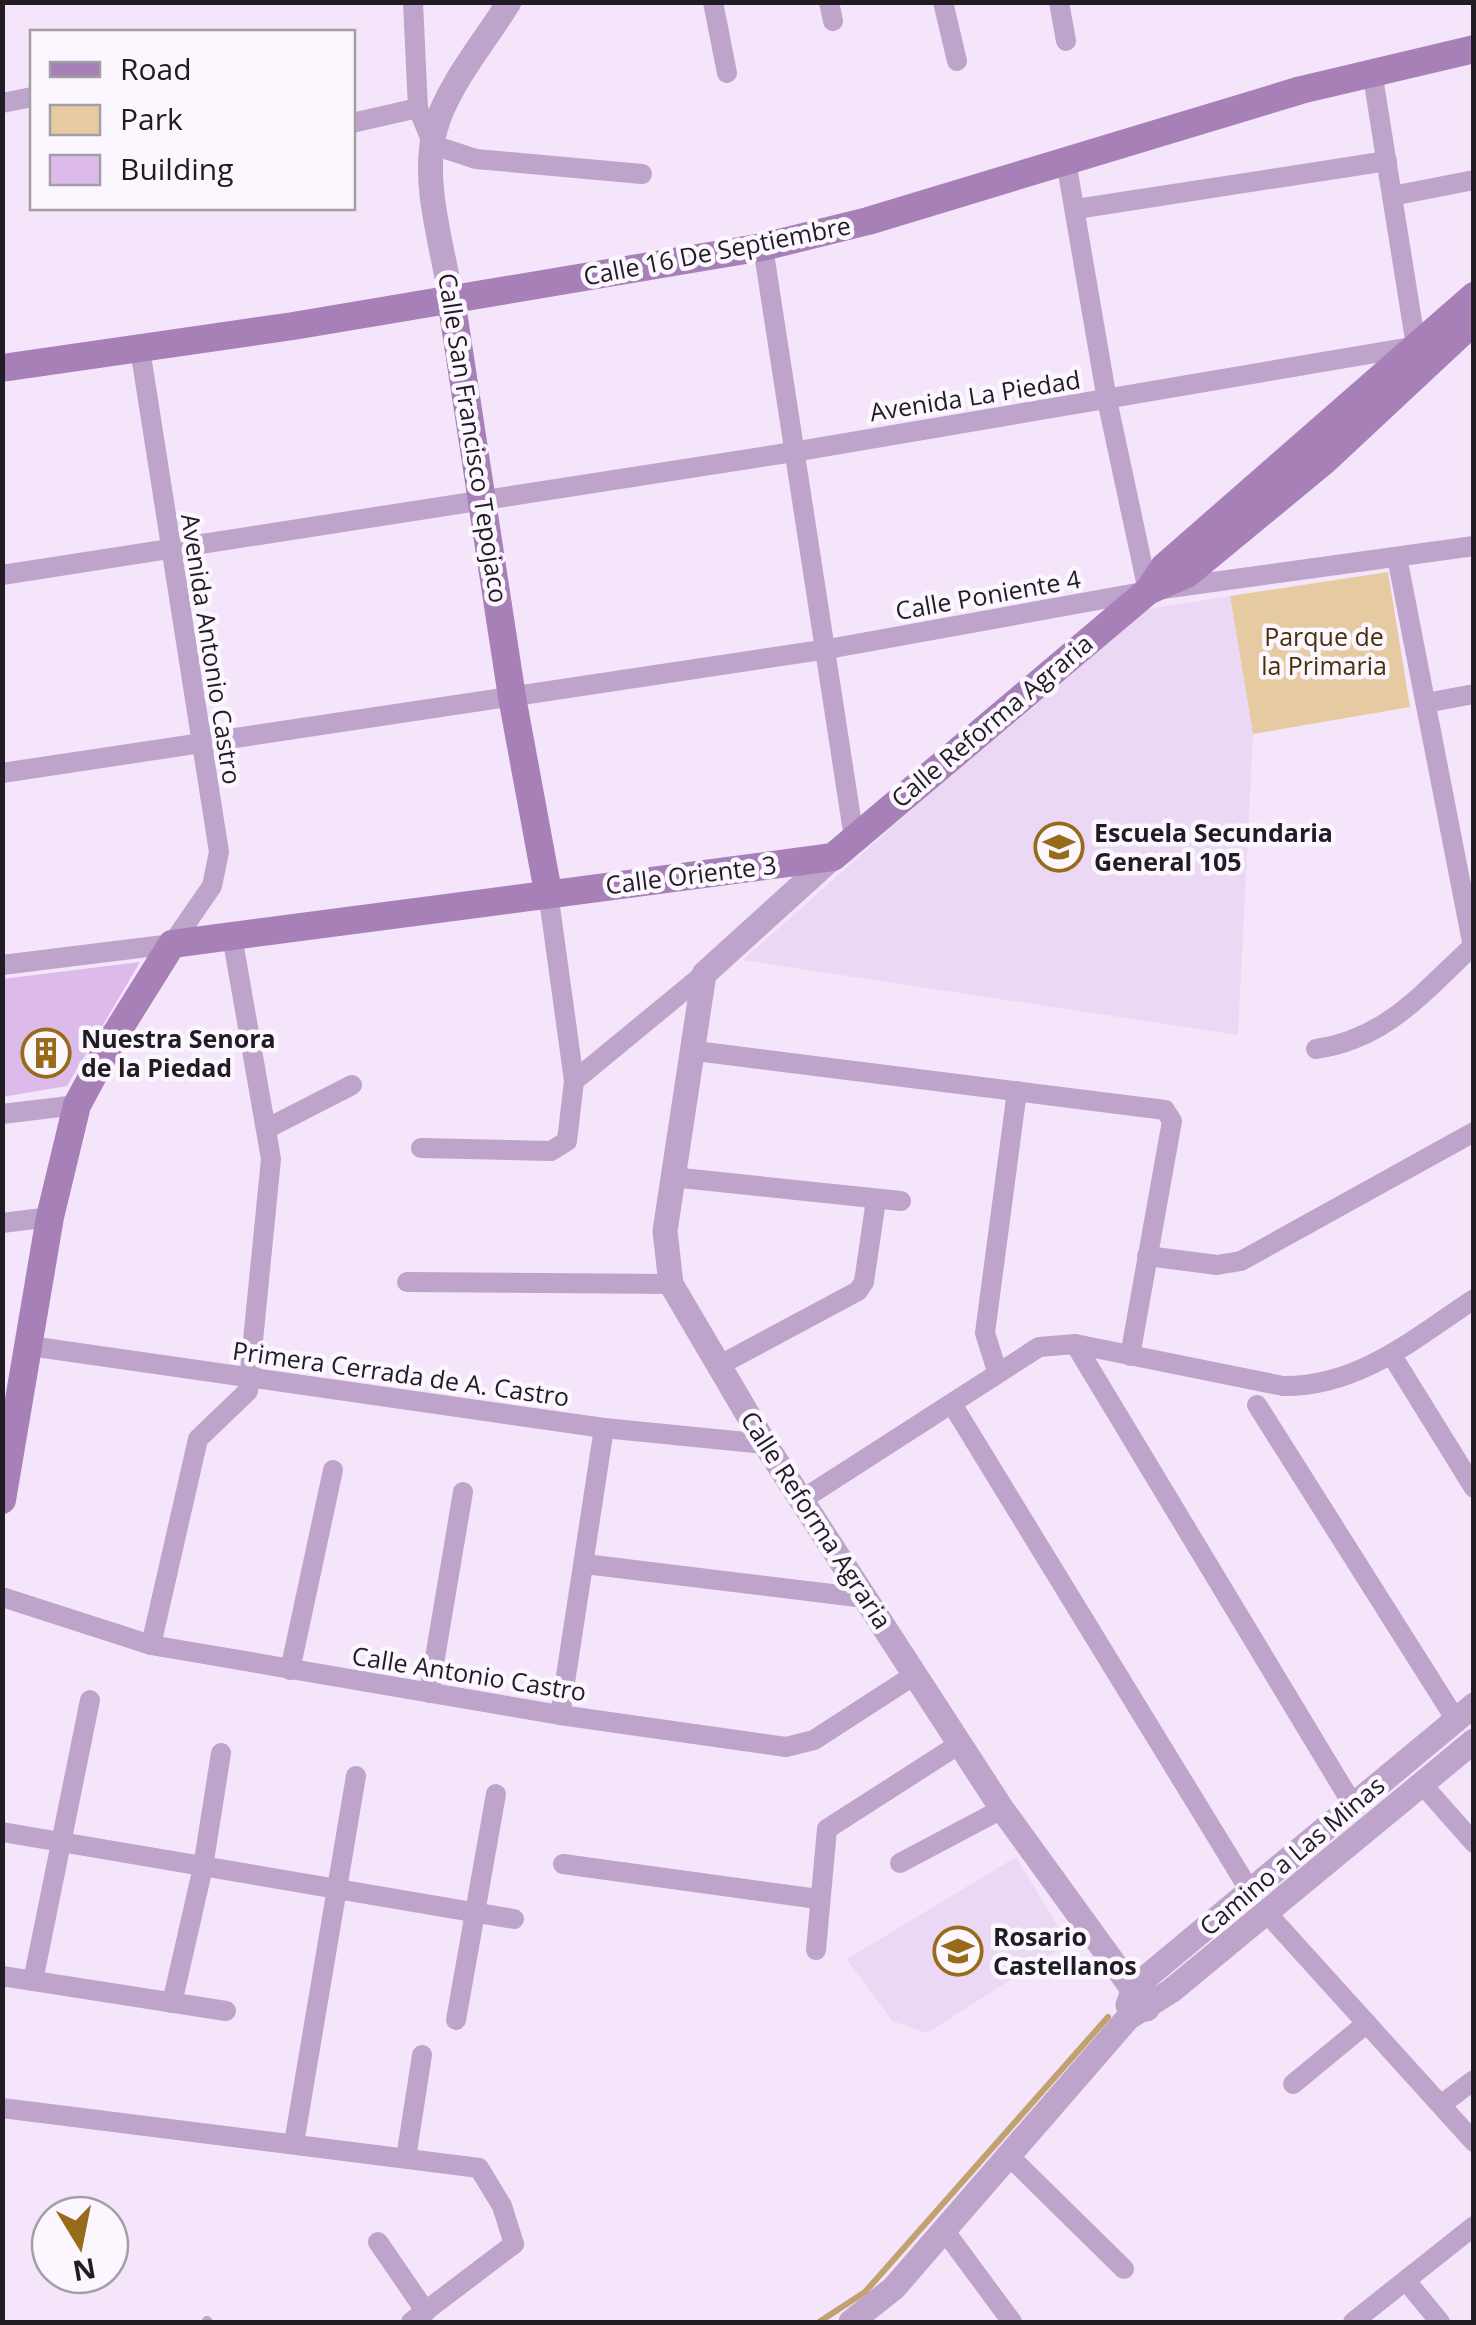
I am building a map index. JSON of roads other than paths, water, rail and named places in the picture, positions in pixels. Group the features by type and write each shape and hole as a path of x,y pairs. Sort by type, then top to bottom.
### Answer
{"main road":[{"name":"Calle 16 De Septiembre","path":"2,368 763,247 868,221 1372,72 1474,48"},
{"name":"Calle Reforma Agraria","path":"1148,591 1164,566 1474,296"},
{"name":"Calle San Francisco Tepojaco","path":"451,299 512,697 548,892"},
{"name":"Calle Reforma Agraria","path":"844,848 1148,591 1187,574 1324,461 1462,339 1474,321"},
{"name":"Calle Oriente 3","path":"172,944 844,848"},
{"path":"2,1500 12,1392 30,1346 50,1218 77,1105 172,944"}],"street":[{"path":"414,2 418,108 433,144 476,159 642,174"},
{"name":"Calle San Francisco Tepojaco","path":"451,299 434,194 433,144 446,104 509,2"},
{"path":"713,2 727,73"},
{"path":"943,2 957,62"},
{"path":"1060,2 1066,41"},
{"path":"1372,72 1416,346"},
{"path":"2,103 30,98"},
{"path":"355,121 418,108"},
{"path":"1066,161 1107,400 1148,591"},
{"path":"1076,209 1387,161"},
{"path":"1392,196 1474,180"},
{"path":"763,247 793,452 828,649 844,848"},
{"name":"Avenida La Piedad","path":"2,574 793,452 1462,339"},
{"name":"Avenida Antonio Castro","path":"140,349 218,864 212,886 172,944"},
{"name":"Calle Poniente 4","path":"2,773 828,649 1148,591 1474,546"},
{"path":"1316,1049 1346,1045 1383,1026 1473,948 1397,558"},
{"path":"1426,703 1474,694"},
{"name":"Calle Reforma Agraria","path":"574,1081 704,974 844,848"},
{"path":"421,1148 558,1148 569,1134 574,1081 548,892"},
{"path":"150,1645 198,1438 243,1400 249,1378 271,1158 232,936"},
{"path":"2,965 172,944"},
{"name":"Calle Reforma Agraria","path":"704,974 696,1050 666,1231 672,1284 765,1444 1136,2006"},
{"path":"696,1050 1166,1110 1172,1121 1130,1356"},
{"path":"266,1129 352,1084"},
{"path":"997,1372 985,1333 1018,1091"},
{"path":"2,1114 77,1105"},
{"path":"1147,1256 1217,1264 1264,1252 1474,1132"},
{"path":"672,1177 900,1201"},
{"path":"718,1366 858,1292 864,1282 876,1200"},
{"path":"2,1223 50,1218"},
{"path":"406,1282 672,1284"},
{"path":"803,1499 1039,1347 1075,1344 1282,1386 1306,1386 1353,1375 1474,1299"},
{"path":"1075,1344 1353,1805"},
{"name":"Primera Cerrada de A. Castro","path":"30,1346 604,1428 765,1444"},
{"path":"1392,1354 1474,1488"},
{"path":"952,1404 1258,1901 1474,2142"},
{"path":"1258,1405 1465,1712"},
{"path":"560,1715 604,1428"},
{"path":"290,1670 333,1470"},
{"path":"429,1693 463,1492"},
{"path":"586,1564 865,1598"},
{"name":"Calle Antonio Castro","path":"2,1598 150,1645 560,1715 800,1746 916,1674"},
{"path":"33,1981 90,1700"},
{"name":"Camino a Las Minas","path":"851,2322 894,2288 1136,2006 1258,1901 1353,1805 1465,1712"},
{"name":"Camino a Las Minas","path":"1258,1901 1421,1784 1474,1741"},
{"path":"816,1950 827,1829 961,1743"},
{"path":"172,2003 202,1867 221,1753"},
{"path":"294,2144 356,1776"},
{"path":"1421,1784 1474,1843"},
{"path":"456,2020 496,1794"},
{"path":"900,1863 1002,1808"},
{"path":"2,1832 514,1919"},
{"path":"564,1864 818,1899"},
{"path":"2,1976 226,2012"},
{"path":"1292,2084 1367,2022"},
{"path":"406,2158 422,2055"},
{"path":"1442,2104 1474,2080"},
{"path":"2,2108 479,2168 502,2206 514,2244 418,2317 378,2242"},
{"path":"1008,2154 1124,2269"},
{"path":"1353,2322 1474,2226"},
{"path":"944,2230 1012,2322"},
{"path":"1407,2282 1440,2322"}],"waterway":[{"path":"819,2322 865,2292 1108,2017"}],"place":[{"name":"Escuela Secundaria General 105","path":"1059,847"},
{"name":"Nuestra Senora de la Piedad","path":"46,1053"},
{"name":"Rosario Castellanos","path":"958,1951"}],"park label":[{"name":"Parque de la Primaria","path":"1324,652"}]}
